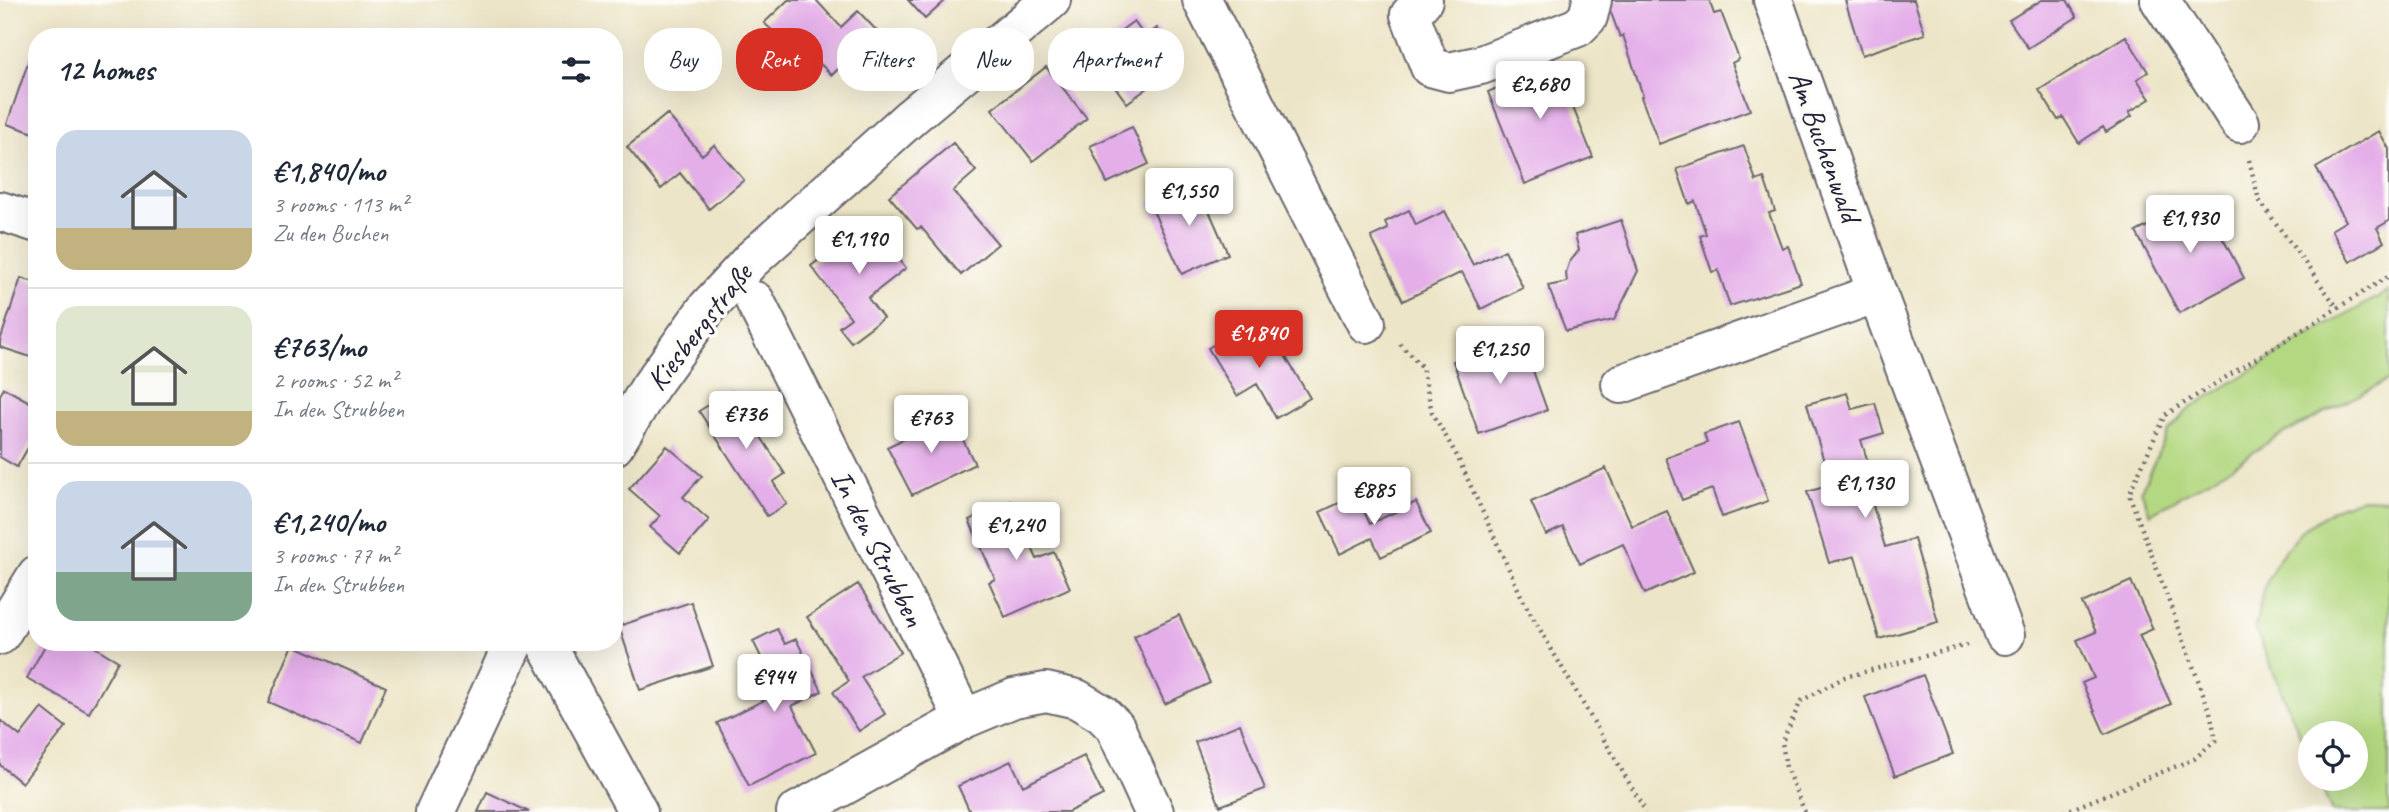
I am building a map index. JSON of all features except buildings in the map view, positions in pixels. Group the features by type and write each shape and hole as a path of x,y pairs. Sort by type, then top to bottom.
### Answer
{"street":[{"name":"Kiesbergstraße","path":"623,426 707,308 751,260 911,117 1051,0"},
{"path":"1202,0 1366,323"},
{"path":"1423,0 1410,15 1430,67 1449,72 1481,65 1578,27 1588,17 1592,0"},
{"name":"Am Buchenwald","path":"1773,0 1877,293 2005,635"},
{"path":"2160,0 2240,122"},
{"path":"0,211 28,220"},
{"path":"1621,384 1877,293"},
{"name":"In den Strubben","path":"755,301 964,719"},
{"path":"0,635 28,590"},
{"path":"435,812 510,651"},
{"path":"550,651 638,812"},
{"path":"796,812 964,719 1014,698 1046,692 1077,699 1102,713 1115,727 1154,812"}],"path":[{"path":"2240,122 2259,200 2337,307"},
{"path":"2064,812 2194,759 2216,740 2210,712 2129,494 2165,415 2389,276"},
{"path":"1366,323 1405,347 1422,367 1432,412 1457,456 1524,602 1646,812"},
{"path":"1805,812 1786,768 1782,742 1801,701 1845,677 2005,635"}],"green space":[{"path":"2389,291 2389,380 2275,438 2230,468 2150,514 2141,490 2169,430 2189,409 2306,337"},
{"path":"2363,498 2389,499 2389,812 2332,812 2323,791 2368,791 2368,721 2298,721 2298,730 2255,628 2263,590 2279,558 2301,531 2334,509"}]}
